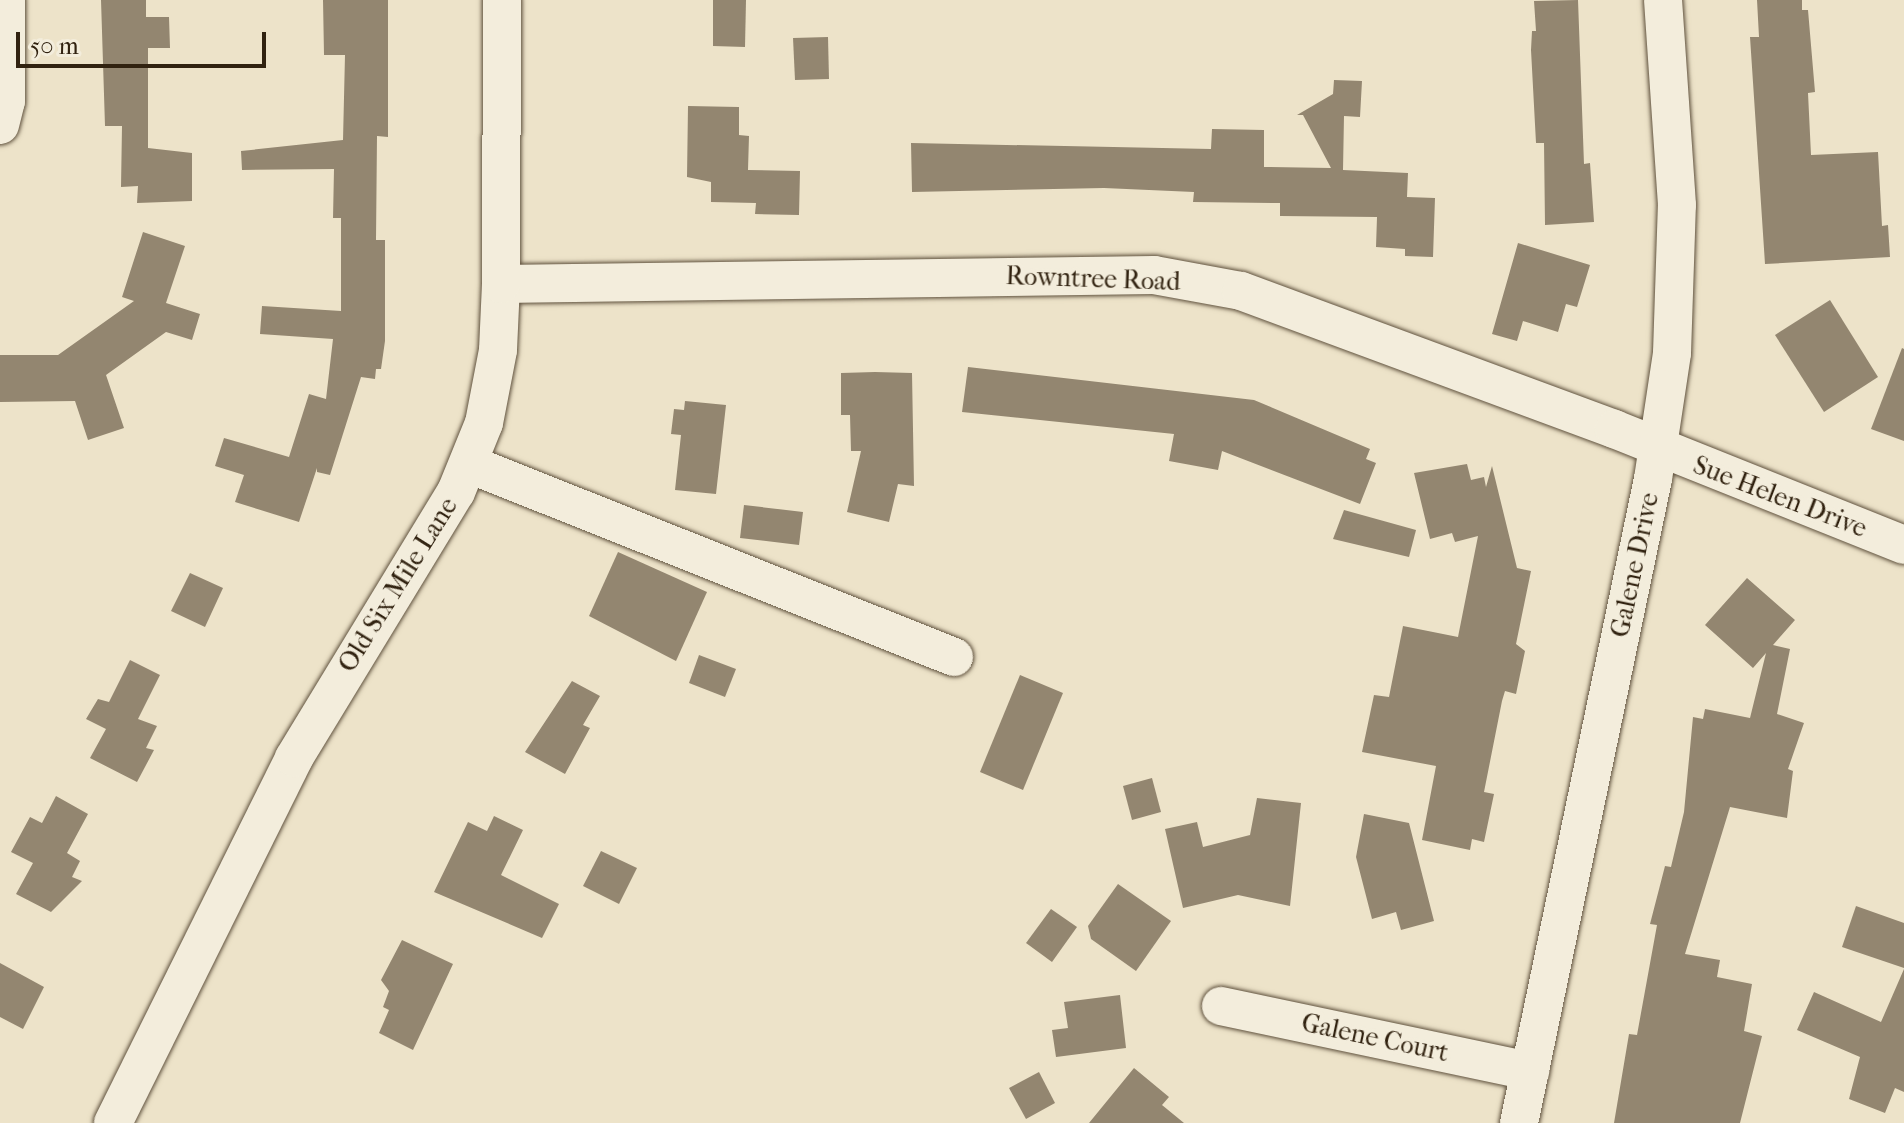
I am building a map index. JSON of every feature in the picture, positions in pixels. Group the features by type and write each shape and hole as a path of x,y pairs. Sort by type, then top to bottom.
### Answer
{"street":[{"path":"0,125 6,101 6,0"},
{"name":"Old Six Mile Lane","path":"113,1123 294,758 469,464 493,382 501,284 502,0"},
{"name":"Galene Drive","path":"1519,1123 1656,447 1676,309 1677,205 1663,0"},
{"name":"Rowntree Road","path":"501,284 1154,275 1270,301 1656,447"},
{"name":"Sue Helen Drive","path":"1656,447 1904,545"},
{"path":"469,464 954,657"},
{"name":"Galene Court","path":"1221,1006 1530,1071"}],"building":[{"path":"101,0 146,0 146,17 169,17 170,48 148,48 148,148 192,153 192,201 137,203 138,186 121,187 122,126 105,126"},
{"path":"323,0 388,0 388,137 377,136 376,240 385,240 385,341 381,369 376,369 375,379 361,377 330,475 317,472 317,468 299,522 235,502 244,475 215,466 224,438 289,457 309,394 326,399 333,339 260,334 262,306 341,311 341,218 333,218 334,169 242,170 241,151 343,140 345,55 324,55"},
{"path":"713,0 746,0 745,47 713,46"},
{"path":"1578,0 1584,164 1590,163 1594,222 1545,225 1544,143 1536,143 1531,50 1532,31 1536,31 1534,1"},
{"path":"1757,0 1802,0 1802,10 1808,10 1815,92 1808,93 1811,155 1878,152 1882,226 1888,225 1890,257 1765,264 1750,37 1759,37"},
{"path":"828,37 829,79 795,80 793,38"},
{"path":"1334,80 1362,81 1360,117 1344,116 1343,170 1408,173 1407,197 1435,198 1433,257 1405,256 1405,249 1376,247 1377,217 1280,216 1280,203 1193,202 1194,192 1104,188 912,192 911,143 1211,149 1212,129 1264,130 1264,167 1331,168 1303,115 1297,115 1333,94"},
{"path":"688,106 739,107 739,135 749,136 748,170 800,171 799,215 755,214 756,203 711,202 711,182 687,177"},
{"path":"143,232 185,246 166,303 200,314 192,340 166,332 106,375 124,428 88,440 75,401 0,402 0,355 58,355 134,301 122,297"},
{"path":"1518,243 1590,265 1577,307 1566,304 1558,332 1523,321 1517,341 1492,334"},
{"path":"1830,300 1878,377 1824,412 1775,335"},
{"path":"1904,349 1904,441 1871,429"},
{"path":"968,367 1254,400 1370,449 1366,459 1376,463 1360,504 1222,451 1218,470 1169,461 1174,434 962,412"},
{"path":"841,373 912,373 914,486 898,484 889,522 847,512 861,451 851,451 850,415 841,415"},
{"path":"685,401 726,405 716,494 675,490 681,435 671,434 674,409 684,410"},
{"path":"1467,464 1471,480 1484,477 1486,487 1492,466 1517,568 1531,571 1516,644 1525,651 1516,694 1505,691 1484,792 1494,794 1484,842 1472,839 1470,850 1422,840 1436,766 1362,752 1374,695 1389,697 1403,626 1458,637 1478,536 1455,542 1452,533 1430,539 1414,473"},
{"path":"744,505 803,512 799,545 740,538"},
{"path":"1344,510 1416,530 1409,557 1333,539"},
{"path":"618,552 707,592 676,661 589,616"},
{"path":"190,573 223,588 205,627 171,611"},
{"path":"1747,578 1795,620 1773,645 1790,649 1777,714 1804,723 1788,769 1793,771 1787,818 1730,807 1685,954 1720,960 1717,977 1752,984 1744,1031 1762,1036 1740,1123 1614,1123 1629,1034 1637,1035 1657,925 1650,924 1665,866 1671,867 1684,812 1693,717 1703,719 1705,709 1750,718 1766,653 1753,668 1705,625"},
{"path":"699,655 736,669 725,697 689,683"},
{"path":"130,660 160,675 138,719 157,726 146,748 154,750 137,782 90,758 106,729 86,719 98,699 109,702"},
{"path":"1020,675 1063,693 1023,790 980,772"},
{"path":"572,681 600,696 583,725 590,728 565,774 525,752"},
{"path":"1152,778 1161,812 1132,820 1123,786"},
{"path":"56,796 88,814 67,853 80,861 72,877 82,881 51,912 16,894 33,863 11,852 30,817 42,823"},
{"path":"1257,798 1301,803 1290,906 1238,895 1183,908 1165,829 1197,822 1203,847 1250,835"},
{"path":"1364,814 1409,823 1434,921 1401,930 1396,912 1372,919 1356,857"},
{"path":"494,816 523,830 501,875 559,904 542,938 434,892 468,822 487,831"},
{"path":"601,851 637,868 619,904 583,886"},
{"path":"1118,884 1171,921 1136,971 1091,939 1088,926"},
{"path":"1856,906 1904,923 1904,968 1842,947"},
{"path":"1051,909 1077,927 1052,962 1026,943"},
{"path":"402,940 453,964 413,1050 379,1033 389,1010 383,1007 389,991 381,980"},
{"path":"0,963 44,987 23,1029 0,1017"},
{"path":"1904,969 1904,1092 1895,1088 1885,1113 1849,1099 1860,1057 1797,1030 1814,992 1881,1022"},
{"path":"1120,995 1126,1048 1056,1057 1052,1030 1068,1028 1064,1002"},
{"path":"1134,1068 1169,1097 1162,1105 1184,1123 1089,1123"},
{"path":"1039,1072 1055,1103 1026,1119 1009,1088"}]}
